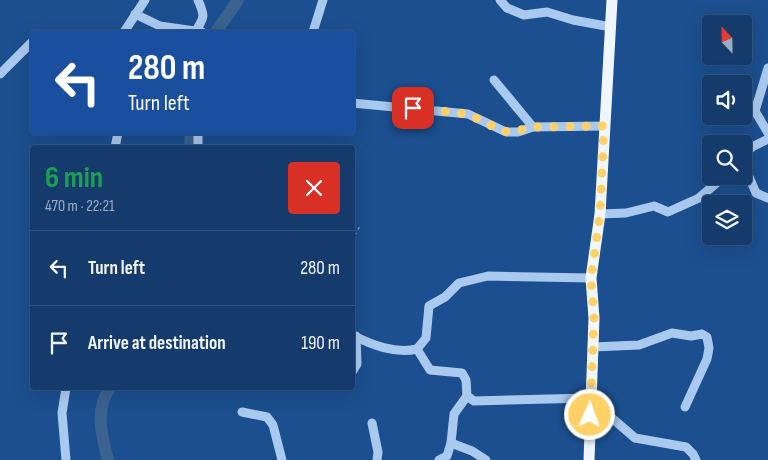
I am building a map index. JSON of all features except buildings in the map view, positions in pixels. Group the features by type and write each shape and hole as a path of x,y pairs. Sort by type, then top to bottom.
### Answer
{"main road":[{"path":"589,460 593,347 591,278 600,214 612,0"}],"street":[{"path":"125,30 145,0"},
{"path":"198,0 204,10 204,16 199,30"},
{"path":"314,30 323,0"},
{"path":"500,0 507,8 524,15 547,12 573,20 611,27"},
{"path":"135,14 160,26 185,30"},
{"path":"0,74 30,44"},
{"path":"768,68 755,111 768,133"},
{"path":"494,80 533,127"},
{"path":"355,103 468,114 506,132 518,132 533,127 604,126"},
{"path":"752,147 768,139"},
{"path":"600,214 626,213 654,206 668,212 699,198 714,185"},
{"path":"752,185 756,193 768,198"},
{"path":"355,336 376,346 404,350 418,348 426,338 429,306 445,297 459,283 488,276 591,278"},
{"path":"593,347 639,345 672,333 691,336 702,334 707,337 708,354 685,408"},
{"path":"355,345 357,364 355,367"},
{"path":"418,348 430,370 462,373 466,380 467,396 454,414 451,443 447,456 439,460"},
{"path":"66,390 62,413 66,460"},
{"path":"467,396 474,401 482,402 590,398"},
{"path":"242,412 267,417 273,425 282,460"},
{"path":"590,415 613,419 634,438 686,447 696,460"},
{"path":"372,423 377,460"},
{"path":"451,443 486,460"}],"path":[{"path":"355,235 360,226"}],"waterway":[{"path":"217,30 238,0"},
{"path":"190,145 191,135"},
{"path":"108,460 102,432 101,414 102,405 109,390"}],"route":[{"path":"413,108 468,114 506,132 518,132 533,127 604,126 600,214 591,278 594,318 590,415"}]}
